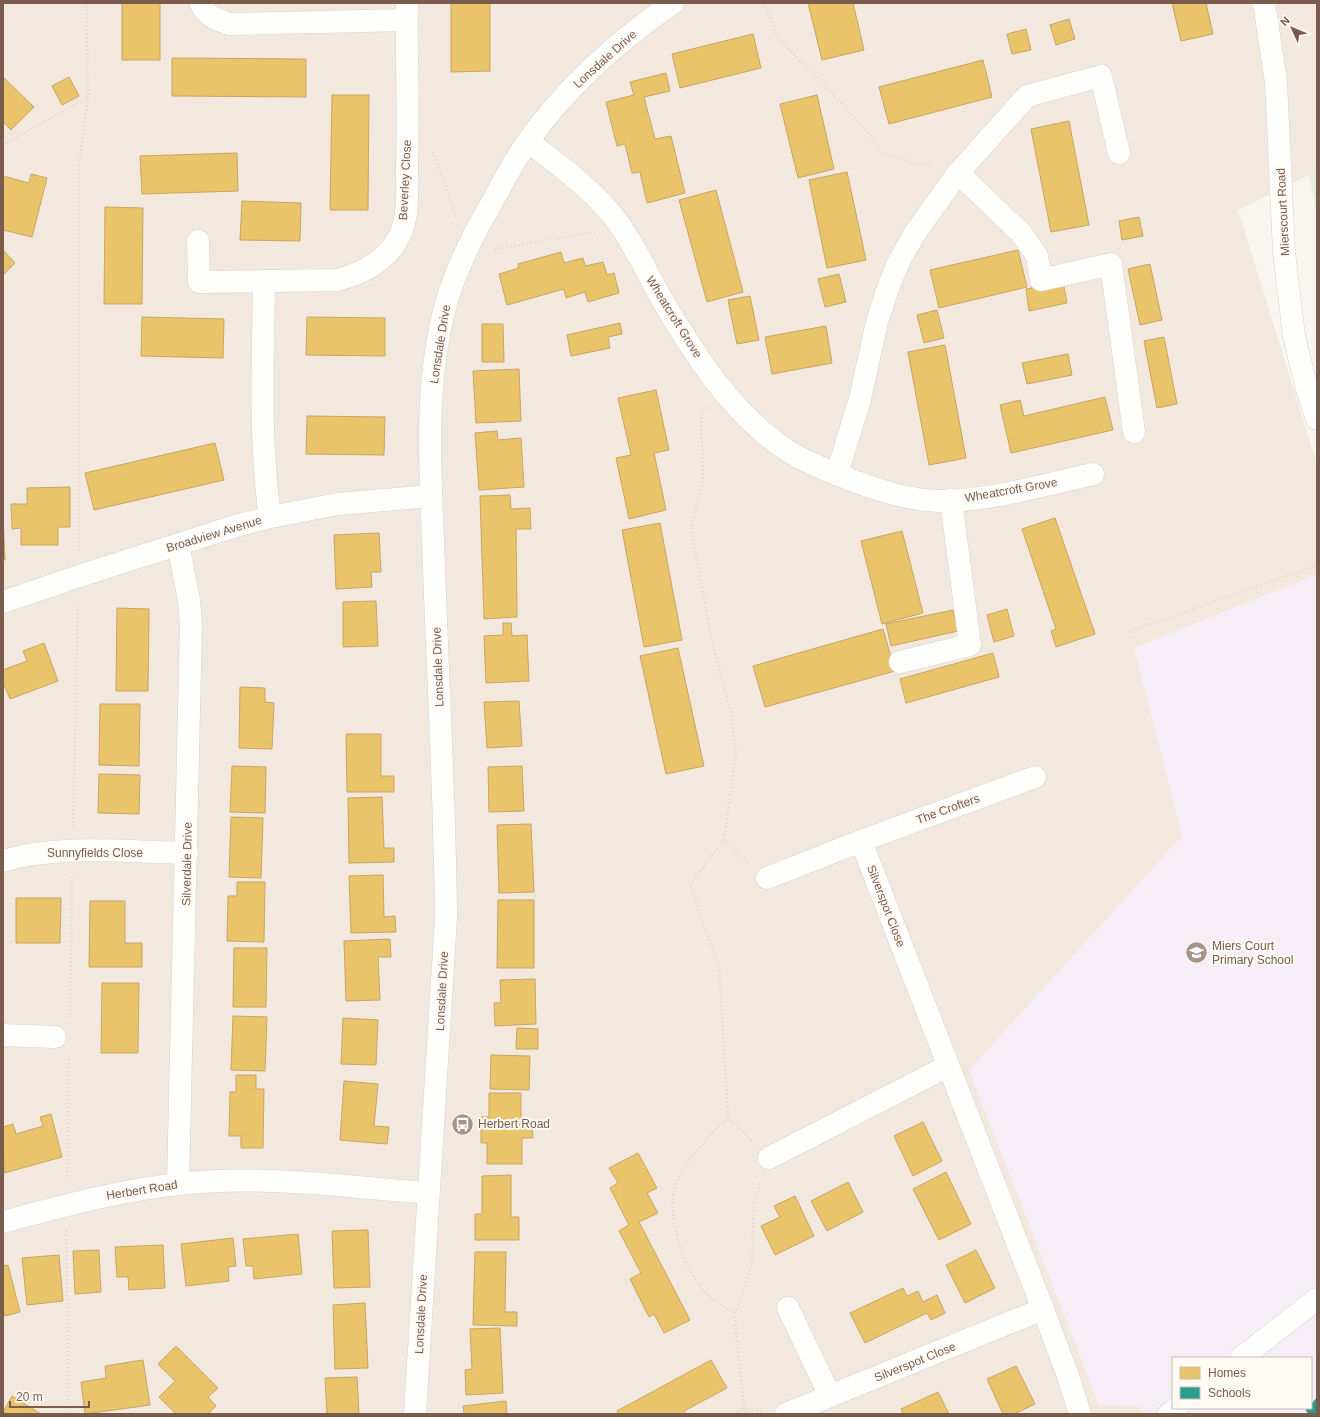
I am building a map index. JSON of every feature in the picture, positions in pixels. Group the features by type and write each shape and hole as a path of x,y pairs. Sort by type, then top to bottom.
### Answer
{"street":[{"name":"Beverley Close","path":"198,241 199,282 337,280 351,277 366,270 380,259 392,246 401,231 406,214 409,114 407,12 229,24 209,15 201,3"},
{"name":"Lonsdale Drive","path":"415,1414 446,918 445,840 431,496 431,426 436,354 448,298 467,248 528,142 560,101 610,51 673,3"},
{"name":"Mierscourt Road","path":"1264,3 1276,82 1284,252 1294,336 1307,389 1317,419"},
{"path":"837,474 850,433 877,322 889,284 898,262 915,233 953,179 1027,96 1101,76 1119,153"},
{"name":"Wheatcroft Grove","path":"528,142 575,179 613,216 669,313 694,351 725,392 747,416 787,451 811,464 837,474 896,495 917,499 951,500 1012,492 1093,474"},
{"path":"953,179 1026,239 1037,256 1041,280 1111,264 1134,432"},
{"path":"264,281 263,431 264,468 270,517"},
{"name":"Broadview Avenue","path":"3,602 239,525 270,517 338,504 431,496"},
{"path":"900,662 970,645 951,500"},
{"name":"Silverdale Drive","path":"178,545 189,600 191,626 187,853 178,1184"},
{"name":"The Crofters","path":"861,841 1035,777"},
{"path":"767,878 861,841"},
{"name":"Silverspot Close","path":"861,841 1043,1309 1068,1376 1080,1414"},
{"name":"Sunnyfields Close","path":"3,861 24,855 72,852 187,853"},
{"path":"3,1035 62,1031"},
{"path":"769,1158 948,1066"},
{"name":"Herbert Road","path":"3,1222 103,1196 178,1184 218,1181 258,1182 428,1193"},
{"path":"1242,1357 1317,1299"},
{"path":"788,1308 830,1396"},
{"name":"Silverspot Close","path":"776,1413 830,1396 1043,1309"}],"path":[{"path":"62,1031 72,852 79,576 79,166 88,97 86,3"},
{"path":"764,3 778,38 861,124 883,153 912,163 930,164 953,179"},
{"path":"3,145 88,97"},
{"path":"725,392 701,412 703,480 691,527 711,638 731,712 736,755 724,840 690,884 719,968 728,1118 769,1158 754,1204 752,1264 739,1304 734,1312 744,1408 747,1414"},
{"path":"1128,632 1317,565"},
{"path":"724,840 767,878"},
{"path":"69,1056 65,1205 70,1414"},
{"path":"728,1118 694,1152 677,1180 673,1196 674,1221 678,1242 690,1271 706,1292 721,1306 734,1312"},
{"path":"734,1414 744,1408 776,1413"}],"shaded area":[{"path":"3,3 1317,3 1317,173 1309,175 1238,210 1317,464 1317,1414 3,1414"},
{"name":"Miers Court Primary School","path":"1317,574 1317,1414 1147,1414 1138,1406 1099,1405 969,1070 1182,836 1134,648"}],"green space":[{"path":"1317,173 1317,215 1309,175"}],"building: Homes":[{"path":"122,3 160,3 160,60 122,60"},
{"path":"451,3 490,3 490,71 451,72"},
{"path":"808,3 853,3 864,50 822,60"},
{"path":"1172,3 1206,3 1213,34 1181,41"},
{"path":"1069,19 1075,39 1056,45 1050,25"},
{"path":"1026,29 1031,50 1012,54 1007,34"},
{"path":"753,34 761,68 680,88 672,54"},
{"path":"172,58 306,59 306,97 172,96"},
{"path":"983,60 992,97 889,124 879,87"},
{"path":"666,73 670,91 644,97 655,139 671,136 685,193 647,203 640,172 632,173 625,144 617,146 606,102 634,95 630,82"},
{"path":"3,77 34,107 11,130 3,122"},
{"path":"69,77 79,96 62,105 52,86"},
{"path":"332,95 369,95 368,210 330,210"},
{"path":"817,95 834,169 798,178 780,104"},
{"path":"1069,121 1089,225 1051,232 1031,129"},
{"path":"237,153 238,191 142,194 140,156"},
{"path":"847,172 866,260 827,268 809,180"},
{"path":"31,174 47,178 32,237 3,230 3,176 29,183"},
{"path":"716,190 743,292 707,302 679,200"},
{"path":"242,201 301,203 300,241 240,240"},
{"path":"105,207 143,208 142,304 104,304"},
{"path":"1139,217 1143,236 1122,240 1119,221"},
{"path":"3,250 15,263 3,275"},
{"path":"1018,250 1027,287 939,308 930,270"},
{"path":"561,252 564,263 583,258 585,266 603,262 607,275 614,273 619,293 588,302 585,292 566,298 564,289 507,305 499,274 519,268 518,264"},
{"path":"1150,264 1162,320 1140,325 1128,269"},
{"path":"839,274 846,302 825,307 818,279"},
{"path":"1063,282 1067,303 1029,311 1026,289"},
{"path":"750,296 759,340 737,344 728,300"},
{"path":"937,310 944,338 924,343 917,315"},
{"path":"142,317 224,319 223,358 141,356"},
{"path":"307,317 385,318 385,356 306,355"},
{"path":"620,323 622,334 608,337 610,348 571,356 567,335"},
{"path":"482,324 503,324 504,362 482,362"},
{"path":"826,326 832,363 772,374 765,337"},
{"path":"1164,337 1177,404 1157,408 1144,341"},
{"path":"945,345 966,458 929,465 908,352"},
{"path":"1068,354 1072,375 1027,384 1022,363"},
{"path":"519,369 521,421 476,423 473,371"},
{"path":"656,390 669,450 654,453 666,510 629,519 616,458 631,455 618,398"},
{"path":"1105,397 1113,430 1011,453 1000,405 1020,400 1024,416"},
{"path":"307,416 385,417 384,455 306,454"},
{"path":"497,431 498,440 521,438 524,487 479,490 475,433"},
{"path":"215,443 224,480 94,510 85,473"},
{"path":"70,487 70,527 58,527 58,545 21,545 21,528 12,529 11,504 27,504 27,488"},
{"path":"510,495 511,509 530,508 531,529 516,529 517,617 484,619 480,496"},
{"path":"3,516 5,560 3,560"},
{"path":"1055,518 1095,634 1056,647 1051,631 1056,629 1022,529"},
{"path":"660,523 682,640 644,647 622,530"},
{"path":"902,531 923,613 882,624 861,541"},
{"path":"379,533 381,572 371,572 372,587 336,589 334,535"},
{"path":"376,601 378,646 343,647 343,602"},
{"path":"117,608 149,609 148,691 116,691"},
{"path":"1007,609 1014,636 994,642 987,615"},
{"path":"953,610 958,631 891,646 886,624"},
{"path":"503,623 511,623 512,636 527,635 529,681 486,683 484,636 503,635"},
{"path":"883,629 895,671 765,707 753,666"},
{"path":"44,643 58,681 10,699 3,682 3,670 27,661 23,651"},
{"path":"678,648 704,766 666,774 640,656"},
{"path":"993,653 999,677 906,703 900,679"},
{"path":"240,687 265,688 265,702 274,703 272,749 239,748"},
{"path":"519,701 522,746 487,748 484,702"},
{"path":"100,704 140,704 139,766 99,765"},
{"path":"346,734 381,734 381,776 394,776 394,792 347,792"},
{"path":"232,766 266,767 265,813 230,812"},
{"path":"522,766 524,811 489,812 488,767"},
{"path":"99,774 140,775 139,814 98,813"},
{"path":"382,797 384,848 394,848 394,862 349,863 348,798"},
{"path":"231,817 263,818 261,878 229,877"},
{"path":"531,824 534,892 499,893 497,825"},
{"path":"383,875 384,917 395,916 396,932 351,933 349,876"},
{"path":"237,882 265,882 264,942 227,941 228,896 237,896"},
{"path":"16,898 61,898 60,943 16,943"},
{"path":"498,900 534,900 534,968 497,968"},
{"path":"90,901 125,901 125,943 142,943 142,967 89,967"},
{"path":"390,939 391,957 378,957 380,1000 346,1001 344,941"},
{"path":"234,948 267,948 266,1007 233,1007"},
{"path":"535,979 536,1024 495,1026 494,1003 501,1003 500,980"},
{"path":"102,983 139,983 138,1053 101,1053"},
{"path":"233,1016 267,1017 265,1071 231,1070"},
{"path":"343,1018 378,1020 376,1065 341,1064"},
{"path":"517,1028 538,1029 538,1049 516,1049"},
{"path":"491,1055 530,1056 529,1090 490,1089"},
{"path":"236,1075 256,1075 256,1089 264,1089 263,1148 241,1148 241,1136 229,1136 230,1092 236,1092"},
{"path":"344,1081 378,1084 374,1126 389,1127 387,1144 340,1140"},
{"path":"489,1093 521,1093 521,1122 532,1122 533,1138 522,1138 522,1164 487,1164 487,1143 481,1143 481,1117 489,1117"},
{"path":"51,1114 62,1157 4,1173 3,1127 13,1124 16,1134 43,1126 40,1117"},
{"path":"923,1122 942,1161 913,1176 894,1136"},
{"path":"638,1153 657,1188 647,1193 658,1213 639,1222 690,1320 664,1333 654,1314 649,1317 630,1279 641,1273 619,1231 629,1225 610,1188 618,1183 609,1168"},
{"path":"946,1172 971,1224 939,1240 913,1189"},
{"path":"511,1175 511,1217 519,1217 519,1240 475,1240 475,1214 482,1214 482,1176"},
{"path":"848,1182 863,1212 827,1231 811,1201"},
{"path":"795,1196 814,1236 775,1255 761,1226 780,1217 774,1206"},
{"path":"368,1230 370,1287 334,1288 332,1231"},
{"path":"298,1234 302,1274 254,1279 253,1266 246,1266 243,1239"},
{"path":"233,1238 236,1266 228,1267 229,1281 186,1286 181,1244"},
{"path":"163,1245 165,1288 129,1290 128,1277 117,1277 115,1247"},
{"path":"99,1250 101,1292 75,1294 73,1251"},
{"path":"976,1250 995,1288 965,1303 946,1265"},
{"path":"475,1252 506,1252 505,1312 517,1312 517,1326 473,1325"},
{"path":"59,1255 63,1301 27,1305 22,1258"},
{"path":"8,1265 20,1312 5,1316 3,1309 3,1266"},
{"path":"903,1288 907,1296 918,1291 923,1302 937,1295 945,1313 931,1320 927,1313 865,1343 850,1313"},
{"path":"365,1303 368,1368 335,1369 333,1305"},
{"path":"500,1328 503,1393 466,1395 465,1370 472,1369 470,1329"},
{"path":"176,1346 218,1388 208,1397 216,1406 208,1414 176,1414 159,1397 175,1381 158,1364"},
{"path":"143,1360 150,1405 85,1414 81,1382 106,1378 105,1366"},
{"path":"711,1360 727,1388 684,1411 686,1414 618,1414 617,1411"},
{"path":"1016,1366 1035,1404 1014,1414 1003,1414 987,1379"},
{"path":"357,1377 359,1414 327,1414 325,1378"},
{"path":"938,1392 949,1414 903,1414 901,1409"},
{"path":"12,1396 41,1414 7,1414 3,1412"},
{"path":"506,1401 507,1414 464,1414 463,1406"}],"building: Schools":[{"path":"1317,1398 1317,1414 1309,1414 1306,1410 1312,1409 1312,1404"}],"place":[{"name":"Miers Court Primary School","path":"1196,953"},
{"name":"Herbert Road","path":"463,1124"}]}
